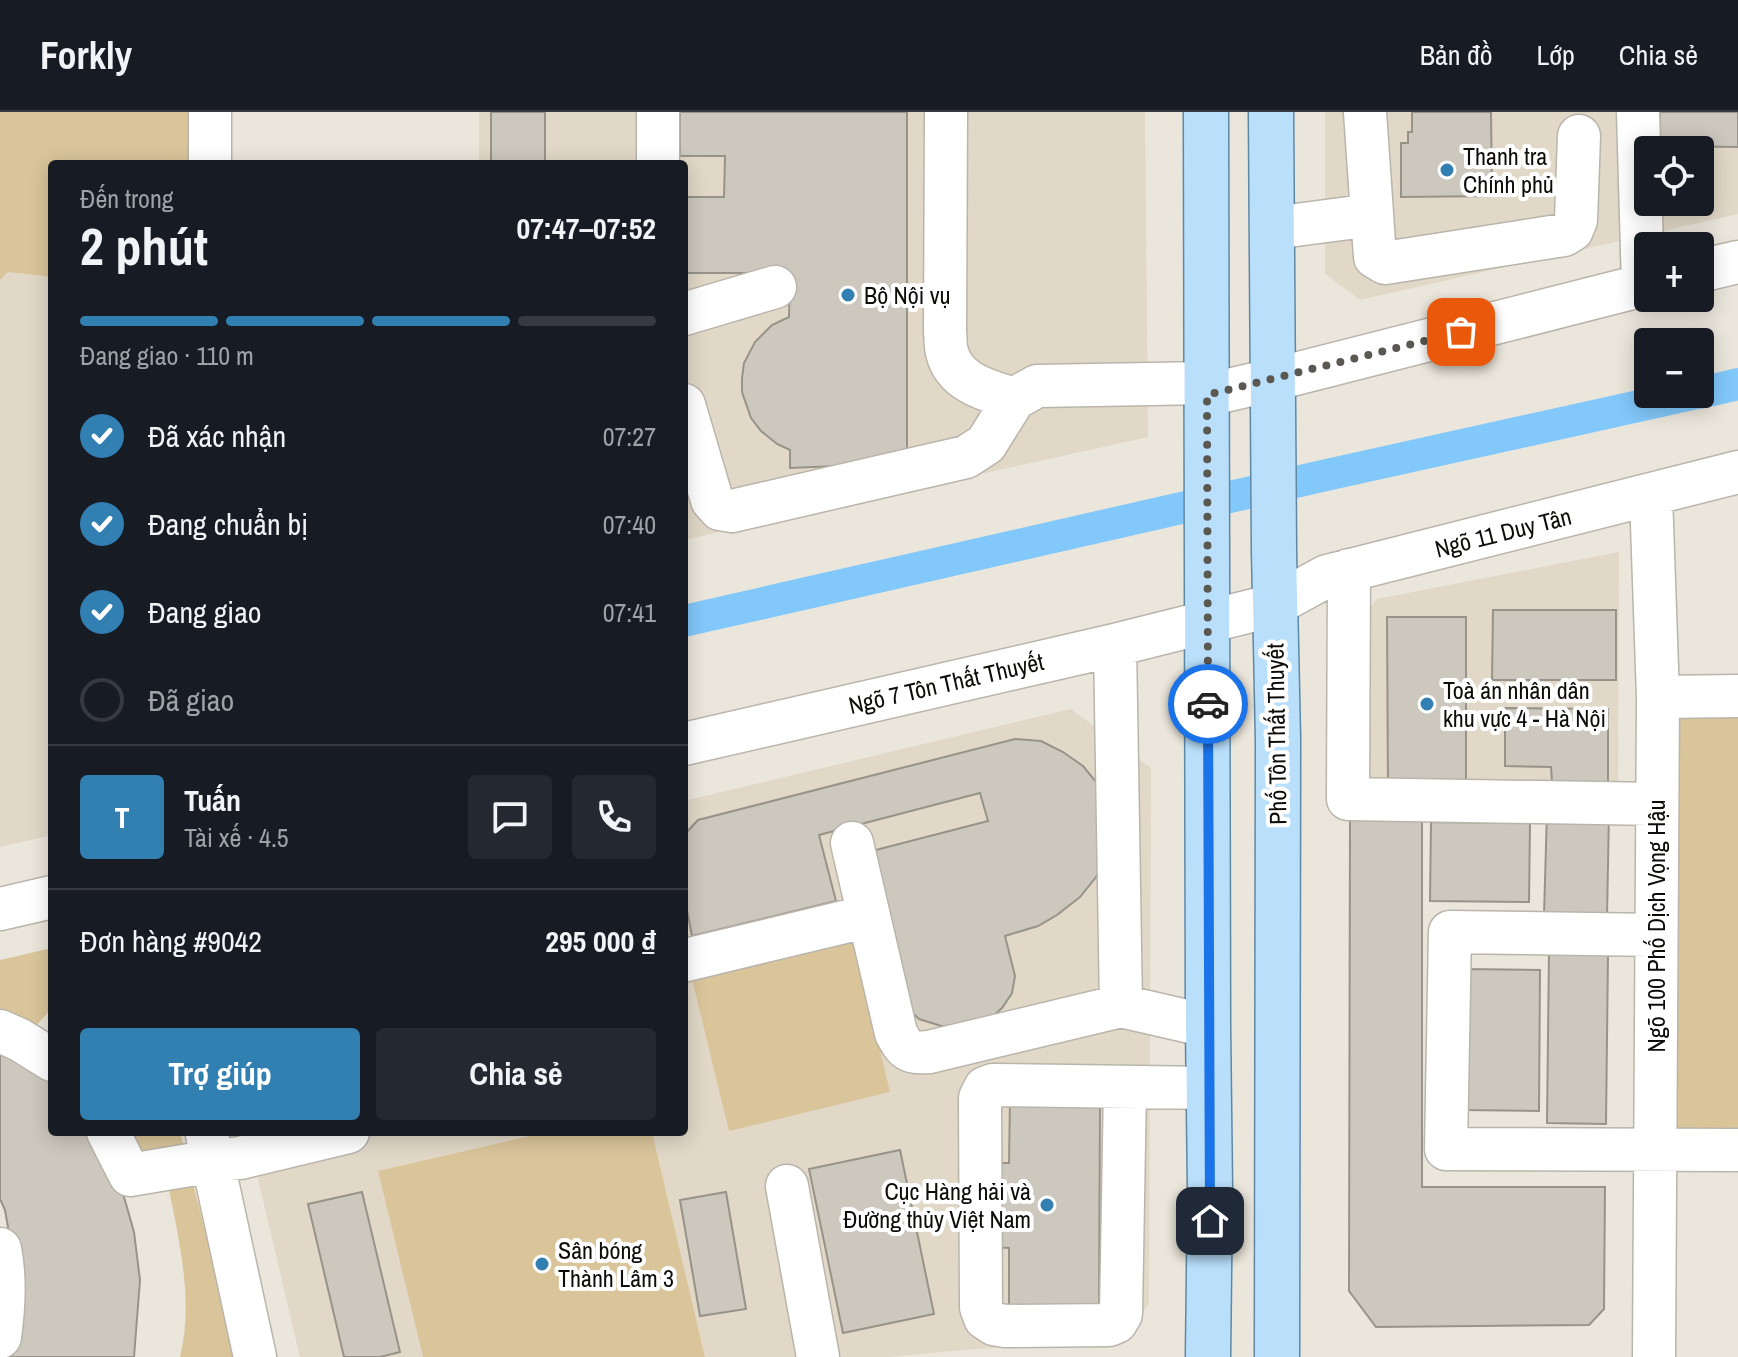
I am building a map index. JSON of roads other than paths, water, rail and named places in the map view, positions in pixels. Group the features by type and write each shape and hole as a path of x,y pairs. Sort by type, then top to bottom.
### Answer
{"main road":[{"path":"1206,112 1208,1357"},
{"name":"Phố Tôn Thất Thuyết","path":"1271,112 1272,436 1278,739 1277,1357"},
{"path":"1208,1285 1277,1283"}],"street":[{"path":"210,112 210,160"},
{"path":"658,112 658,160"},
{"path":"946,112 947,355 959,374 976,387 1014,399"},
{"path":"1365,112 1375,257 1385,263 1564,235 1572,230 1576,220 1579,136"},
{"path":"1638,112 1644,232"},
{"path":"1273,228 1372,215"},
{"path":"1714,268 1738,262"},
{"path":"688,313 775,287"},
{"path":"688,419 712,500 720,509 732,511 966,457 986,444 1014,399 1037,386 1207,389 1272,380 1634,288"},
{"name":"Ngõ 11 Duy Tân","path":"1208,621 1274,605 1327,576 1738,472"},
{"name":"Ngõ 100 Phố Dịch Vọng Hậu","path":"1651,495 1658,697 1654,1357"},
{"path":"1349,570 1348,799 1657,804"},
{"name":"Ngõ 7 Tôn Thất Thuyết","path":"688,743 1208,621"},
{"path":"1115,645 1121,1006"},
{"path":"1658,697 1738,696"},
{"path":"852,843 896,1033 903,1046 915,1054 1121,1006 1208,1026"},
{"path":"0,909 48,898"},
{"path":"688,960 869,916"},
{"path":"1656,935 1450,932 1446,1149 1738,1150"},
{"path":"1125,1087 1121,1314 1116,1322 1109,1325 994,1324 985,1318 981,1307 980,1098 985,1088 993,1085 1209,1088"},
{"path":"110,1136 130,1175 202,1152 240,1158 275,1140 312,1136"},
{"path":"202,1152 255,1357"},
{"path":"787,1186 818,1357"},
{"path":"0,1249 3,1314 0,1337"}],"waterway":[{"path":"1714,390 1738,384"},
{"path":"688,620 1634,407"}],"place":[{"name":"Thanh tra Chính phủ","path":"1447,170"},
{"name":"Bộ Nội vụ","path":"848,295"},
{"name":"Toà án nhân dân khu vực 4 - Hà Nội","path":"1427,704"},
{"name":"Cục Hàng hải và Đường thủy Việt Nam","path":"1047,1205"},
{"name":"Sân bóng Thành Lâm 3","path":"542,1264"}]}
